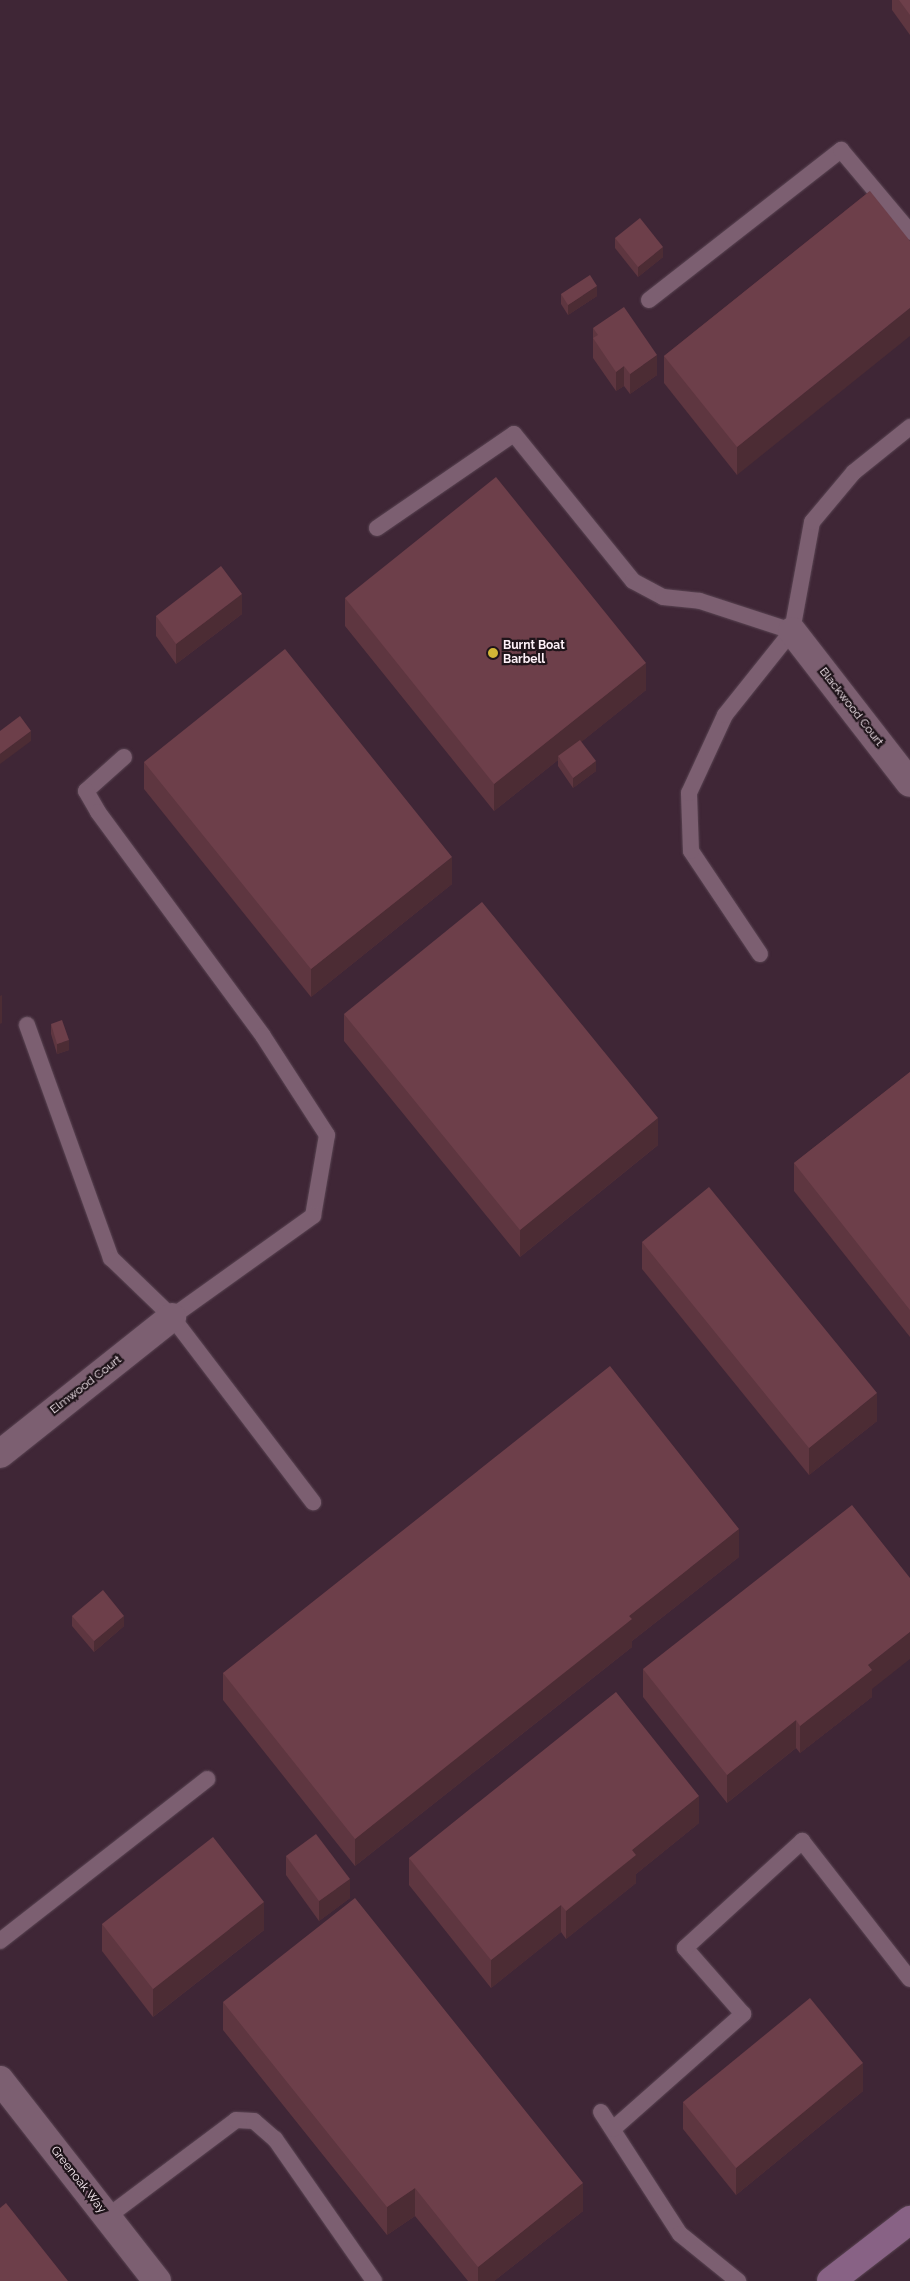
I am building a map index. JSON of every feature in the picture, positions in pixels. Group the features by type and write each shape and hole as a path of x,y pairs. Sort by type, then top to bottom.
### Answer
{"street":[{"name":"Blackwood Court","path":"792,631 910,783"},
{"name":"Elmwood Court","path":"0,1454 172,1318"},
{"name":"Greenoak Way","path":"0,2080 157,2281"},
{"path":"832,2281 910,2220"}],"lane":[{"path":"649,300 841,150 910,232"},
{"path":"760,954 691,851 689,793 725,715 792,631 812,522 854,472 910,427"},
{"path":"377,528 514,434 633,581 663,597 700,602 792,631"},
{"path":"124,757 86,791 98,812 263,1036 327,1135 313,1216 172,1318"},
{"path":"27,1025 111,1258 172,1318 313,1502"},
{"path":"0,1941 207,1779"},
{"path":"613,2129 742,2014 685,1948 802,1841 910,1980"},
{"path":"601,2112 680,2234 738,2281"},
{"path":"107,2217 236,2120 254,2121 275,2140 374,2281"}],"building":[{"path":"899,0 910,0 910,15"},
{"path":"870,191 910,241 910,308 737,447 664,356"},
{"path":"640,218 663,247 638,267 615,238"},
{"path":"590,275 597,286 568,305 561,294"},
{"path":"624,307 657,355 630,374 624,366 616,372 593,338 598,335 593,328"},
{"path":"496,477 646,663 494,784 345,598"},
{"path":"221,566 242,594 176,644 156,616"},
{"path":"285,649 452,857 311,969 144,762"},
{"path":"20,716 31,731 0,754 0,731"},
{"path":"580,740 596,761 573,778 558,756"},
{"path":"482,902 658,1118 520,1230 344,1014"},
{"path":"62,1020 69,1040 57,1044 51,1024"},
{"path":"910,1072 910,1310 794,1163"},
{"path":"709,1187 877,1393 809,1448 642,1242"},
{"path":"610,1366 739,1529 629,1616 632,1619 355,1839 223,1673"},
{"path":"852,1505 910,1578 910,1632 868,1665 872,1670 800,1726 796,1720 727,1775 643,1669"},
{"path":"103,1590 124,1616 94,1641 72,1616"},
{"path":"616,1692 699,1796 632,1850 636,1855 566,1911 561,1905 491,1960 409,1858"},
{"path":"316,1834 350,1879 319,1901 286,1856"},
{"path":"213,1837 264,1902 153,1989 102,1924"},
{"path":"355,1898 583,2183 478,2267 415,2188 387,2207 223,2002"},
{"path":"810,1998 863,2063 736,2168 683,2102"},
{"path":"6,2203 68,2281 0,2281 0,2208"}],"place":[{"name":"Burnt Boat Barbell","path":"493,653"}]}
